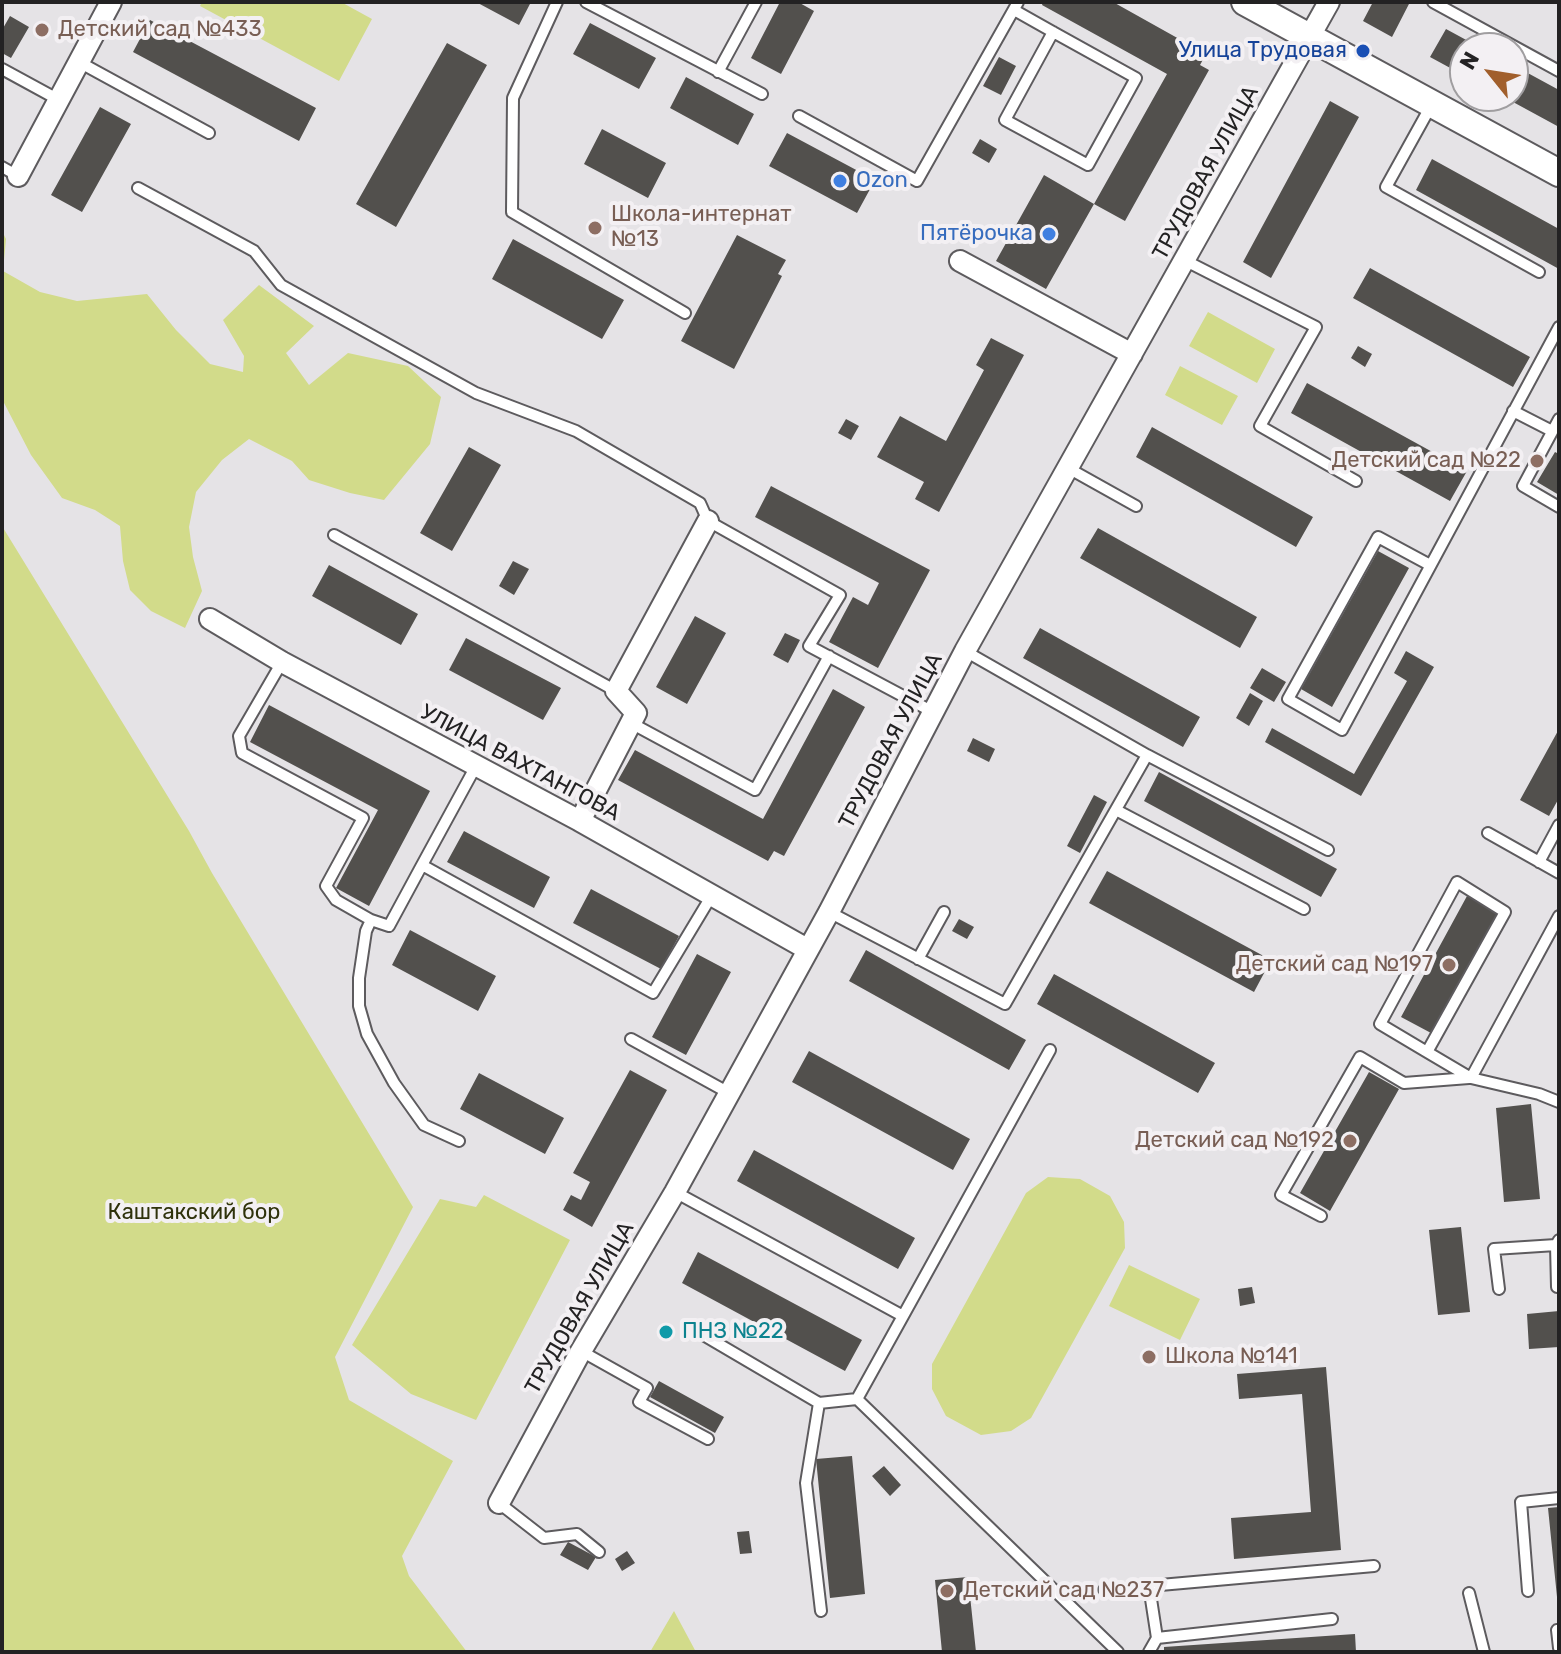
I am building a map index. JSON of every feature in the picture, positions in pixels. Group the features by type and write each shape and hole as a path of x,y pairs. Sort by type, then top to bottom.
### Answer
{"street":[{"path":"10,171 59,100 111,2"},
{"path":"1245,2 1559,173"},
{"name":"ТРУДОВАЯ УЛИЦА","path":"499,1503 581,1351 675,1192 829,912 965,651 1329,2"},
{"path":"960,261 1132,354"},
{"path":"580,821 636,713 616,691 708,521"},
{"name":"УЛИЦА ВАХТАНГОВА","path":"210,619 282,662 580,821 807,949"}],"lane":[{"path":"557,2 513,98 512,212 685,313"},
{"path":"586,2 762,94"},
{"path":"718,72 756,2"},
{"path":"1433,2 1559,71"},
{"path":"799,116 917,181 1016,6 1053,32 1136,78 1088,165 1005,120 1053,32"},
{"path":"79,62 209,133"},
{"path":"2,69 59,100"},
{"path":"1432,104 1386,187 1539,272"},
{"path":"138,188 254,251 281,285 476,393 576,431 700,503 708,521 840,595 809,646 933,712"},
{"path":"1184,260 1316,327 1260,426 1356,481"},
{"path":"1430,565 1378,537 1288,699 1342,730 1559,327"},
{"path":"1513,411 1552,431"},
{"path":"1559,419 1523,486 1559,507"},
{"path":"1068,468 1136,506"},
{"path":"334,535 616,691"},
{"path":"965,651 1147,755 1328,850"},
{"path":"631,723 755,790 829,656"},
{"path":"282,662 239,736 242,753 363,818 326,886 336,900 371,920 389,926 476,766"},
{"path":"829,912 1005,1004 1147,755"},
{"path":"1116,810 1304,909"},
{"path":"1539,862 1559,825"},
{"path":"1488,833 1559,873"},
{"path":"422,865 653,993 712,895"},
{"path":"1427,1052 1505,912 1457,882 1380,1024 1427,1052 1471,1078 1539,1094 1559,1102"},
{"path":"918,959 944,912"},
{"path":"1471,1078 1559,916"},
{"path":"371,920 366,931 359,978 359,1006 367,1034 394,1083 424,1125 459,1141"},
{"path":"631,1039 729,1093"},
{"path":"857,1399 1050,1050"},
{"path":"1321,1216 1281,1195 1360,1057 1404,1083 1471,1078"},
{"path":"675,1192 903,1316"},
{"path":"1499,1289 1494,1249 1558,1242 1557,1287"},
{"path":"688,1326 819,1403 857,1399"},
{"path":"581,1351 647,1388 639,1402 708,1439"},
{"path":"857,1399 1118,1652"},
{"path":"819,1403 806,1483 821,1611"},
{"path":"1528,1591 1521,1502 1559,1498"},
{"path":"499,1503 544,1538 577,1534 599,1552"},
{"path":"1104,1590 1374,1566"},
{"path":"1149,1586 1157,1638 1149,1652"},
{"path":"1469,1593 1484,1652"},
{"path":"1157,1638 1332,1619"},
{"path":"1557,1630 1559,1648"}],"green space":[{"path":"202,2 341,2 372,19 339,81 200,6"},
{"path":"2,231 6,239 3,271 40,292 77,301 147,294 176,330 210,364 243,372 244,356 223,320 259,285 314,326 286,353 309,385 348,353 408,366 441,397 430,444 384,500 309,480 292,461 249,439 222,460 196,492 189,527 202,591 185,628 151,611 130,590 123,561 120,526 95,510 62,498 31,455 2,399"},
{"path":"1208,312 1275,349 1257,383 1189,346"},
{"path":"1180,366 1238,396 1222,425 1165,395"},
{"name":"Каштакский бор","path":"2,526 189,831 413,1207 335,1357 349,1400 453,1461 402,1556 409,1576 467,1652 2,1652"},
{"path":"1048,1177 1080,1179 1110,1196 1124,1222 1125,1248 1031,1418 1011,1431 981,1435 946,1416 932,1389 932,1364 1026,1193"},
{"path":"484,1195 570,1240 476,1420 411,1394 352,1345 440,1199 476,1207"},
{"path":"1129,1265 1200,1299 1180,1340 1109,1306"},
{"path":"674,1611 696,1652 650,1652"}],"building":[{"path":"476,2 531,2 519,25"},
{"path":"780,2 798,2 814,11 781,74 751,58"},
{"path":"1043,2 1113,2 1206,54 1200,65 1209,70 1125,221 1094,204 1167,74 1042,5"},
{"path":"1373,2 1410,2 1392,37 1363,21"},
{"path":"10,16 29,27 11,58 2,53 2,30"},
{"path":"150,20 316,108 299,141 133,52"},
{"path":"590,23 656,58 639,89 573,54"},
{"path":"1446,29 1452,32 1449,32 1449,67 1430,57"},
{"path":"447,43 487,65 396,227 356,204"},
{"path":"999,57 1016,66 1001,95 983,86"},
{"path":"1529,74 1559,90 1559,127 1529,111"},
{"path":"686,77 754,114 738,145 670,108"},
{"path":"1330,101 1359,117 1271,278 1243,262"},
{"path":"100,107 131,124 82,212 51,195"},
{"path":"602,129 666,163 648,198 584,164"},
{"path":"787,133 875,180 857,213 769,166"},
{"path":"980,139 997,149 989,163 972,153"},
{"path":"1432,159 1559,229 1559,269 1416,190"},
{"path":"1044,175 1094,204 1046,289 996,261"},
{"path":"737,235 786,260 778,274 782,276 734,369 681,341"},
{"path":"513,239 624,300 602,339 492,279"},
{"path":"1370,268 1530,357 1513,387 1353,298"},
{"path":"991,338 1024,355 939,512 915,499 924,482 877,457 900,416 946,441 984,370 976,365"},
{"path":"1358,346 1372,354 1365,367 1351,358"},
{"path":"1307,383 1467,471 1450,501 1291,413"},
{"path":"846,419 859,426 851,440 838,433"},
{"path":"1152,427 1313,517 1296,547 1136,457"},
{"path":"469,447 501,465 452,551 420,533"},
{"path":"1555,452 1559,454 1559,495 1537,482"},
{"path":"771,486 930,570 878,668 829,642 853,597 868,605 879,583 755,517"},
{"path":"1098,528 1257,617 1240,648 1080,558"},
{"path":"1378,551 1409,568 1332,707 1301,689"},
{"path":"513,561 529,569 514,595 499,586"},
{"path":"329,565 418,614 401,645 312,596"},
{"path":"695,616 726,633 687,704 656,687"},
{"path":"1040,628 1200,717 1183,747 1023,658"},
{"path":"785,633 800,640 788,663 773,655"},
{"path":"466,638 561,688 543,720 449,670"},
{"path":"1406,651 1434,667 1361,796 1265,742 1272,728 1354,774 1407,681 1394,673"},
{"path":"1262,668 1286,682 1274,702 1250,688"},
{"path":"833,689 865,707 784,856 774,851 768,861 618,780 635,750 763,819"},
{"path":"1250,693 1263,701 1249,726 1236,718"},
{"path":"269,705 430,791 369,906 336,888 378,810 250,742"},
{"path":"1559,729 1559,798 1549,816 1520,800"},
{"path":"973,738 995,749 989,762 967,751"},
{"path":"1159,772 1337,869 1321,897 1144,801"},
{"path":"1094,795 1107,802 1080,853 1067,846"},
{"path":"464,831 550,877 534,908 447,862"},
{"path":"1107,871 1271,960 1254,992 1089,903"},
{"path":"591,889 679,936 661,969 573,923"},
{"name":"Детский сад №197","path":"1467,896 1498,913 1431,1033 1401,1017"},
{"path":"959,919 974,927 967,939 952,931"},
{"path":"410,930 496,976 478,1011 392,965"},
{"path":"866,950 1026,1040 1009,1070 849,981"},
{"path":"697,954 731,972 686,1055 652,1037"},
{"path":"1054,974 1215,1063 1198,1093 1037,1004"},
{"path":"809,1051 970,1139 953,1170 792,1082"},
{"path":"630,1070 667,1090 592,1227 563,1210 571,1195 581,1200 590,1182 573,1173"},
{"name":"Детский сад №192","path":"1369,1072 1399,1089 1330,1211 1300,1193"},
{"path":"479,1073 564,1118 545,1154 460,1109"},
{"path":"1531,1104 1540,1199 1504,1202 1496,1108"},
{"path":"754,1150 915,1238 898,1269 737,1181"},
{"path":"1461,1227 1470,1312 1438,1315 1429,1230"},
{"path":"698,1252 862,1340 845,1371 682,1283"},
{"path":"1252,1287 1255,1303 1240,1306 1238,1289"},
{"path":"1559,1311 1559,1347 1529,1349 1527,1314"},
{"path":"1326,1367 1341,1550 1234,1559 1231,1518 1311,1512 1302,1394 1239,1399 1237,1374"},
{"path":"659,1381 724,1417 715,1433 650,1397"},
{"path":"852,1456 865,1594 830,1598 816,1459"},
{"path":"884,1466 901,1485 890,1496 872,1476"},
{"path":"1559,1507 1559,1597 1557,1597 1548,1508"},
{"path":"749,1531 752,1553 740,1554 737,1532"},
{"path":"568,1542 596,1557 588,1570 560,1555"},
{"path":"627,1551 635,1563 622,1571 615,1559"},
{"path":"968,1577 976,1652 942,1652 935,1580"},
{"path":"1355,1634 1356,1652 1164,1652 1164,1647"}],"place":[{"name":"Детский сад №433","path":"42,30"},
{"name":"Улица Трудовая","path":"1363,51"},
{"name":"Ozon","path":"840,181"},
{"name":"Школа-интернат №13","path":"595,228"},
{"name":"Пятёрочка","path":"1049,234"},
{"name":"Детский сад №22","path":"1537,461"},
{"name":"Детский сад №197","path":"1449,965"},
{"name":"Детский сад №192","path":"1350,1141"},
{"name":"ПНЗ №22","path":"666,1332"},
{"name":"Школа №141","path":"1149,1357"},
{"name":"Детский сад №237","path":"947,1591"}]}
